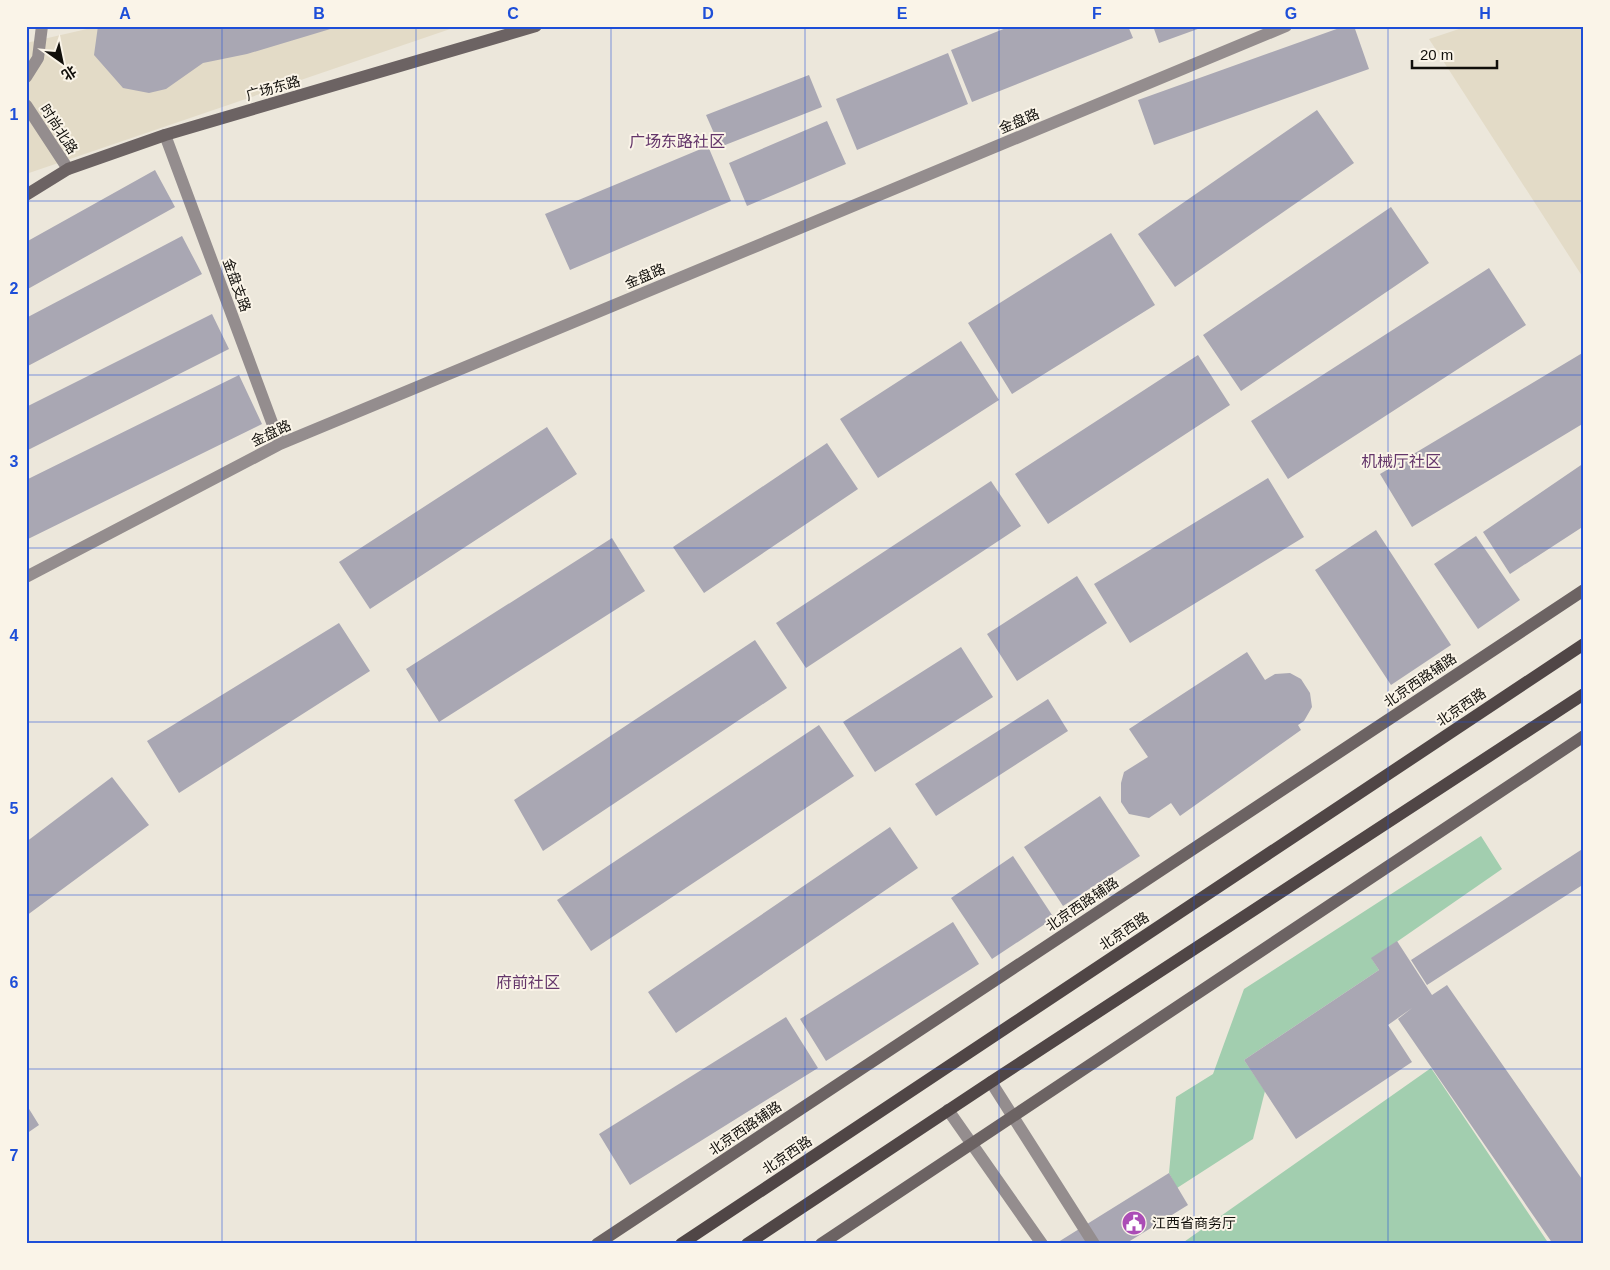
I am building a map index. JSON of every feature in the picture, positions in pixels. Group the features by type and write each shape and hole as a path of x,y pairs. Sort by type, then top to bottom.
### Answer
{"main road":[{"name":"广场东路","path":"26,195 68,169 165,135 536,26"},
{"name":"北京西路辅路","path":"597,1244 1584,590"},
{"name":"北京西路","path":"681,1244 1584,644"},
{"path":"747,1244 948,1110 1584,694"},
{"path":"821,1244 1584,736"}],"street":[{"path":"26,77 38,58 42,26"},
{"name":"金盘路","path":"26,577 280,444 1286,26"},
{"name":"时尚北路","path":"26,105 68,169"},
{"name":"金盘支路","path":"165,135 280,444"},
{"path":"991,1082 1094,1244"},
{"path":"948,1110 1042,1244"}],"shaded area":[{"path":"100,26 459,26 26,174 26,43"},
{"path":"1468,26 1584,26 1584,279 1429,39"}],"green space":[{"path":"1481,836 1502,869 1372,959 1379,970 1244,1060 1265,1091 1253,1139 1177,1188 1169,1173 1176,1097 1213,1074 1244,989"},
{"path":"1431,1068 1549,1244 1181,1244"}],"building":[{"path":"98,26 337,27 247,54 203,63 166,89 149,93 123,88 94,55"},
{"path":"1011,26 1128,26 1133,38 972,102 951,50"},
{"path":"1153,26 1206,26 1159,43"},
{"path":"1345,26 1354,26 1369,69 1154,145 1138,100"},
{"path":"948,53 968,104 857,150 836,99"},
{"path":"809,75 822,107 720,147 706,115"},
{"path":"1317,110 1354,163 1175,287 1138,234"},
{"path":"827,121 846,164 747,206 729,163"},
{"path":"708,146 731,201 570,270 545,214"},
{"path":"155,170 175,207 26,290 26,242"},
{"path":"1391,207 1429,263 1241,391 1203,335"},
{"path":"1111,233 1155,305 1012,394 968,323"},
{"path":"182,236 202,274 26,367 26,318"},
{"path":"1489,268 1526,325 1288,479 1251,421"},
{"path":"212,314 229,349 26,451 26,407"},
{"path":"961,341 999,400 878,478 840,419"},
{"path":"1584,352 1584,423 1412,527 1380,474"},
{"path":"1198,355 1230,405 1048,524 1015,474"},
{"path":"239,375 262,424 26,540 26,480"},
{"path":"547,427 577,474 370,609 339,562"},
{"path":"827,443 858,489 704,593 673,547"},
{"path":"1584,463 1584,526 1510,574 1483,532"},
{"path":"1268,478 1304,537 1130,643 1094,584"},
{"path":"991,481 1021,526 806,668 776,623"},
{"path":"1376,530 1451,645 1391,685 1315,570"},
{"path":"1476,536 1520,600 1478,629 1434,564"},
{"path":"612,538 645,591 439,722 406,669"},
{"path":"1077,576 1107,623 1017,681 987,634"},
{"path":"339,623 370,671 179,793 147,741"},
{"path":"755,640 787,688 543,851 514,800"},
{"path":"961,647 993,697 875,772 843,722"},
{"path":"1247,652 1265,680 1275,674 1290,673 1301,679 1310,693 1312,707 1304,721 1298,725 1301,730 1180,816 1171,803 1149,818 1129,814 1121,802 1121,783 1124,772 1148,757 1129,729"},
{"path":"1048,699 1068,731 936,816 915,784"},
{"path":"819,725 854,776 591,951 557,900"},
{"path":"112,777 149,825 26,916 26,842"},
{"path":"1100,796 1140,856 1063,906 1024,847"},
{"path":"890,827 918,868 676,1033 648,992"},
{"path":"1584,848 1584,884 1427,985 1411,960"},
{"path":"1013,856 1054,918 992,959 951,898"},
{"path":"953,922 979,964 826,1061 800,1019"},
{"path":"1397,941 1432,995 1447,985 1584,1182 1584,1244 1553,1244 1398,1019 1412,1008 1388,1025 1412,1062 1296,1139 1244,1060 1379,970 1371,958"},
{"path":"786,1017 818,1068 630,1185 599,1134"},
{"path":"26,1104 39,1125 26,1134"},
{"path":"1169,1173 1188,1205 1125,1244 1055,1244"}],"place":[{"name":"江西省商务厅","path":"1134,1223"}],"district":[{"name":"广场东路社区","path":"677,141"},
{"name":"机械厅社区","path":"1401,461"},
{"name":"府前社区","path":"528,982"}]}
